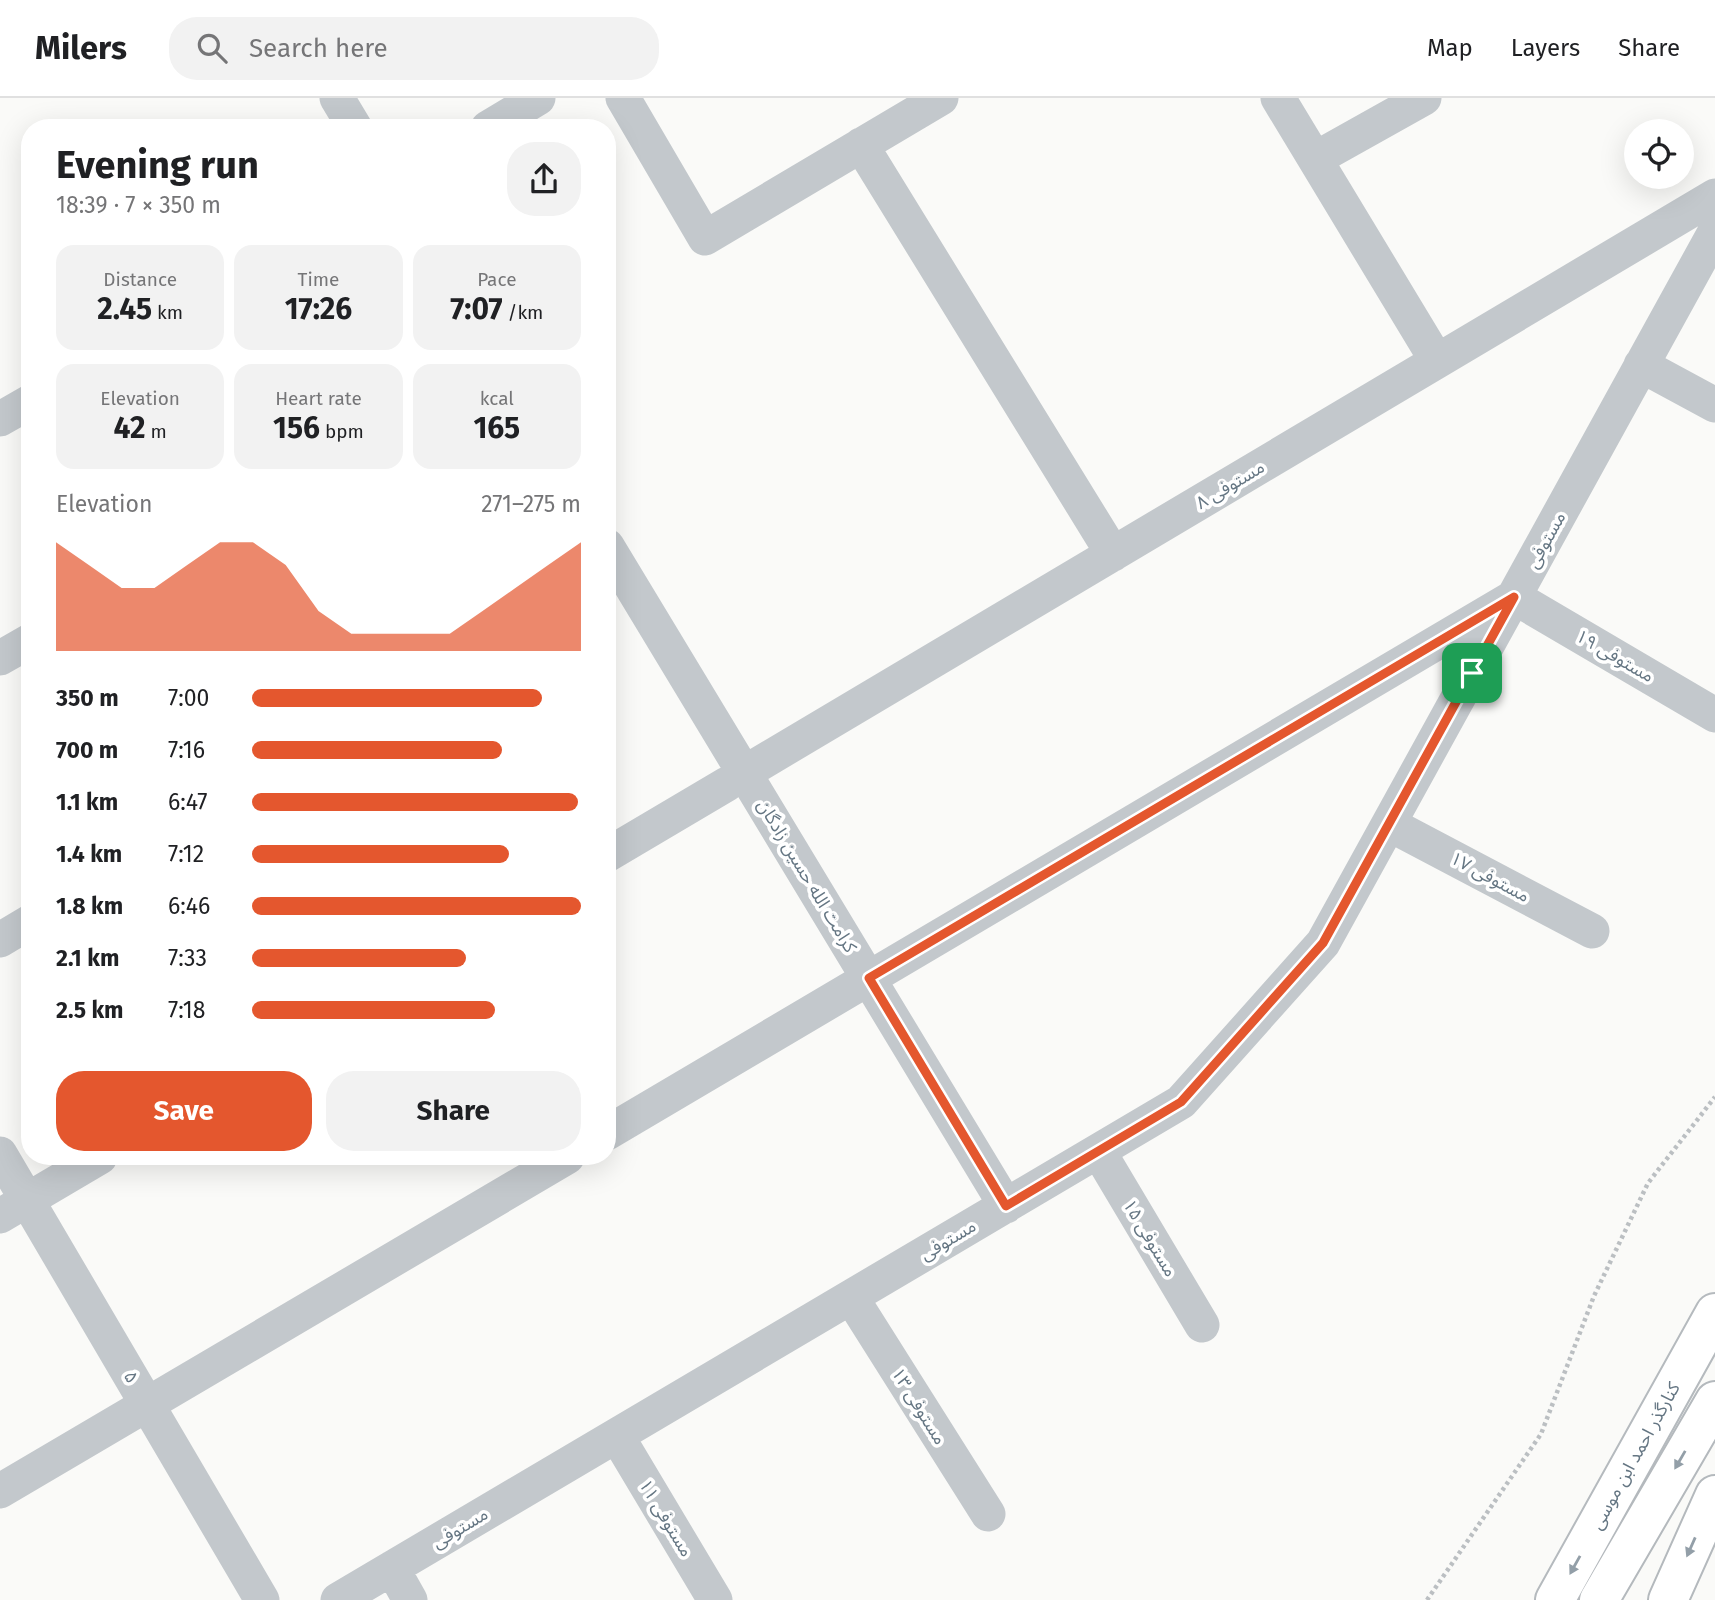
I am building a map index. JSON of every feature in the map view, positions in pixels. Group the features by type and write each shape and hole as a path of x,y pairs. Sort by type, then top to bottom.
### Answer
{"main road":[{"name":"کنارگذر احمد ابن موسی","path":"1555,1600 1715,1313"},
{"path":"1599,1600 1715,1401"},
{"path":"1668,1600 1715,1495"}],"street":[{"path":"337,98 350,119"},
{"path":"503,119 538,98"},
{"path":"623,98 705,238 941,98"},
{"path":"1278,98 1437,361"},
{"path":"1315,159 1424,98"},
{"path":"861,145 1113,554"},
{"name":"مستوفی ۸","path":"616,850 1715,196"},
{"name":"مستوفی","path":"338,1600 1181,1102 1323,943 1715,232"},
{"path":"1641,365 1715,405"},
{"path":"0,419 21,407"},
{"name":"کرامت الله حسین زادگان","path":"616,572 736,779 869,978 1006,1206"},
{"path":"616,1128 1514,597"},
{"name":"مستوفی ۱۹","path":"1514,597 1715,715"},
{"path":"0,659 21,646"},
{"name":"مستوفی ۱۷","path":"1389,824 1592,931"},
{"path":"0,940 21,927"},
{"name":"مستوفی ۱۵","path":"1099,1152 1202,1325"},
{"name":"۵","path":"0,1154 13,1208 147,1405 262,1600"},
{"path":"13,1208 86,1165"},
{"path":"0,1491 553,1165"},
{"name":"مستوفی ۱۳","path":"851,1297 988,1514"},
{"name":"مستوفی ۱۱","path":"617,1436 715,1600"},
{"path":"392,1569 410,1600"}],"path":[{"path":"1427,1600 1541,1434 1594,1296 1647,1184 1715,1097"}],"route":[{"path":"1514,597 1472,673 1323,943 1181,1102 1006,1206 869,978 1514,597"}]}
